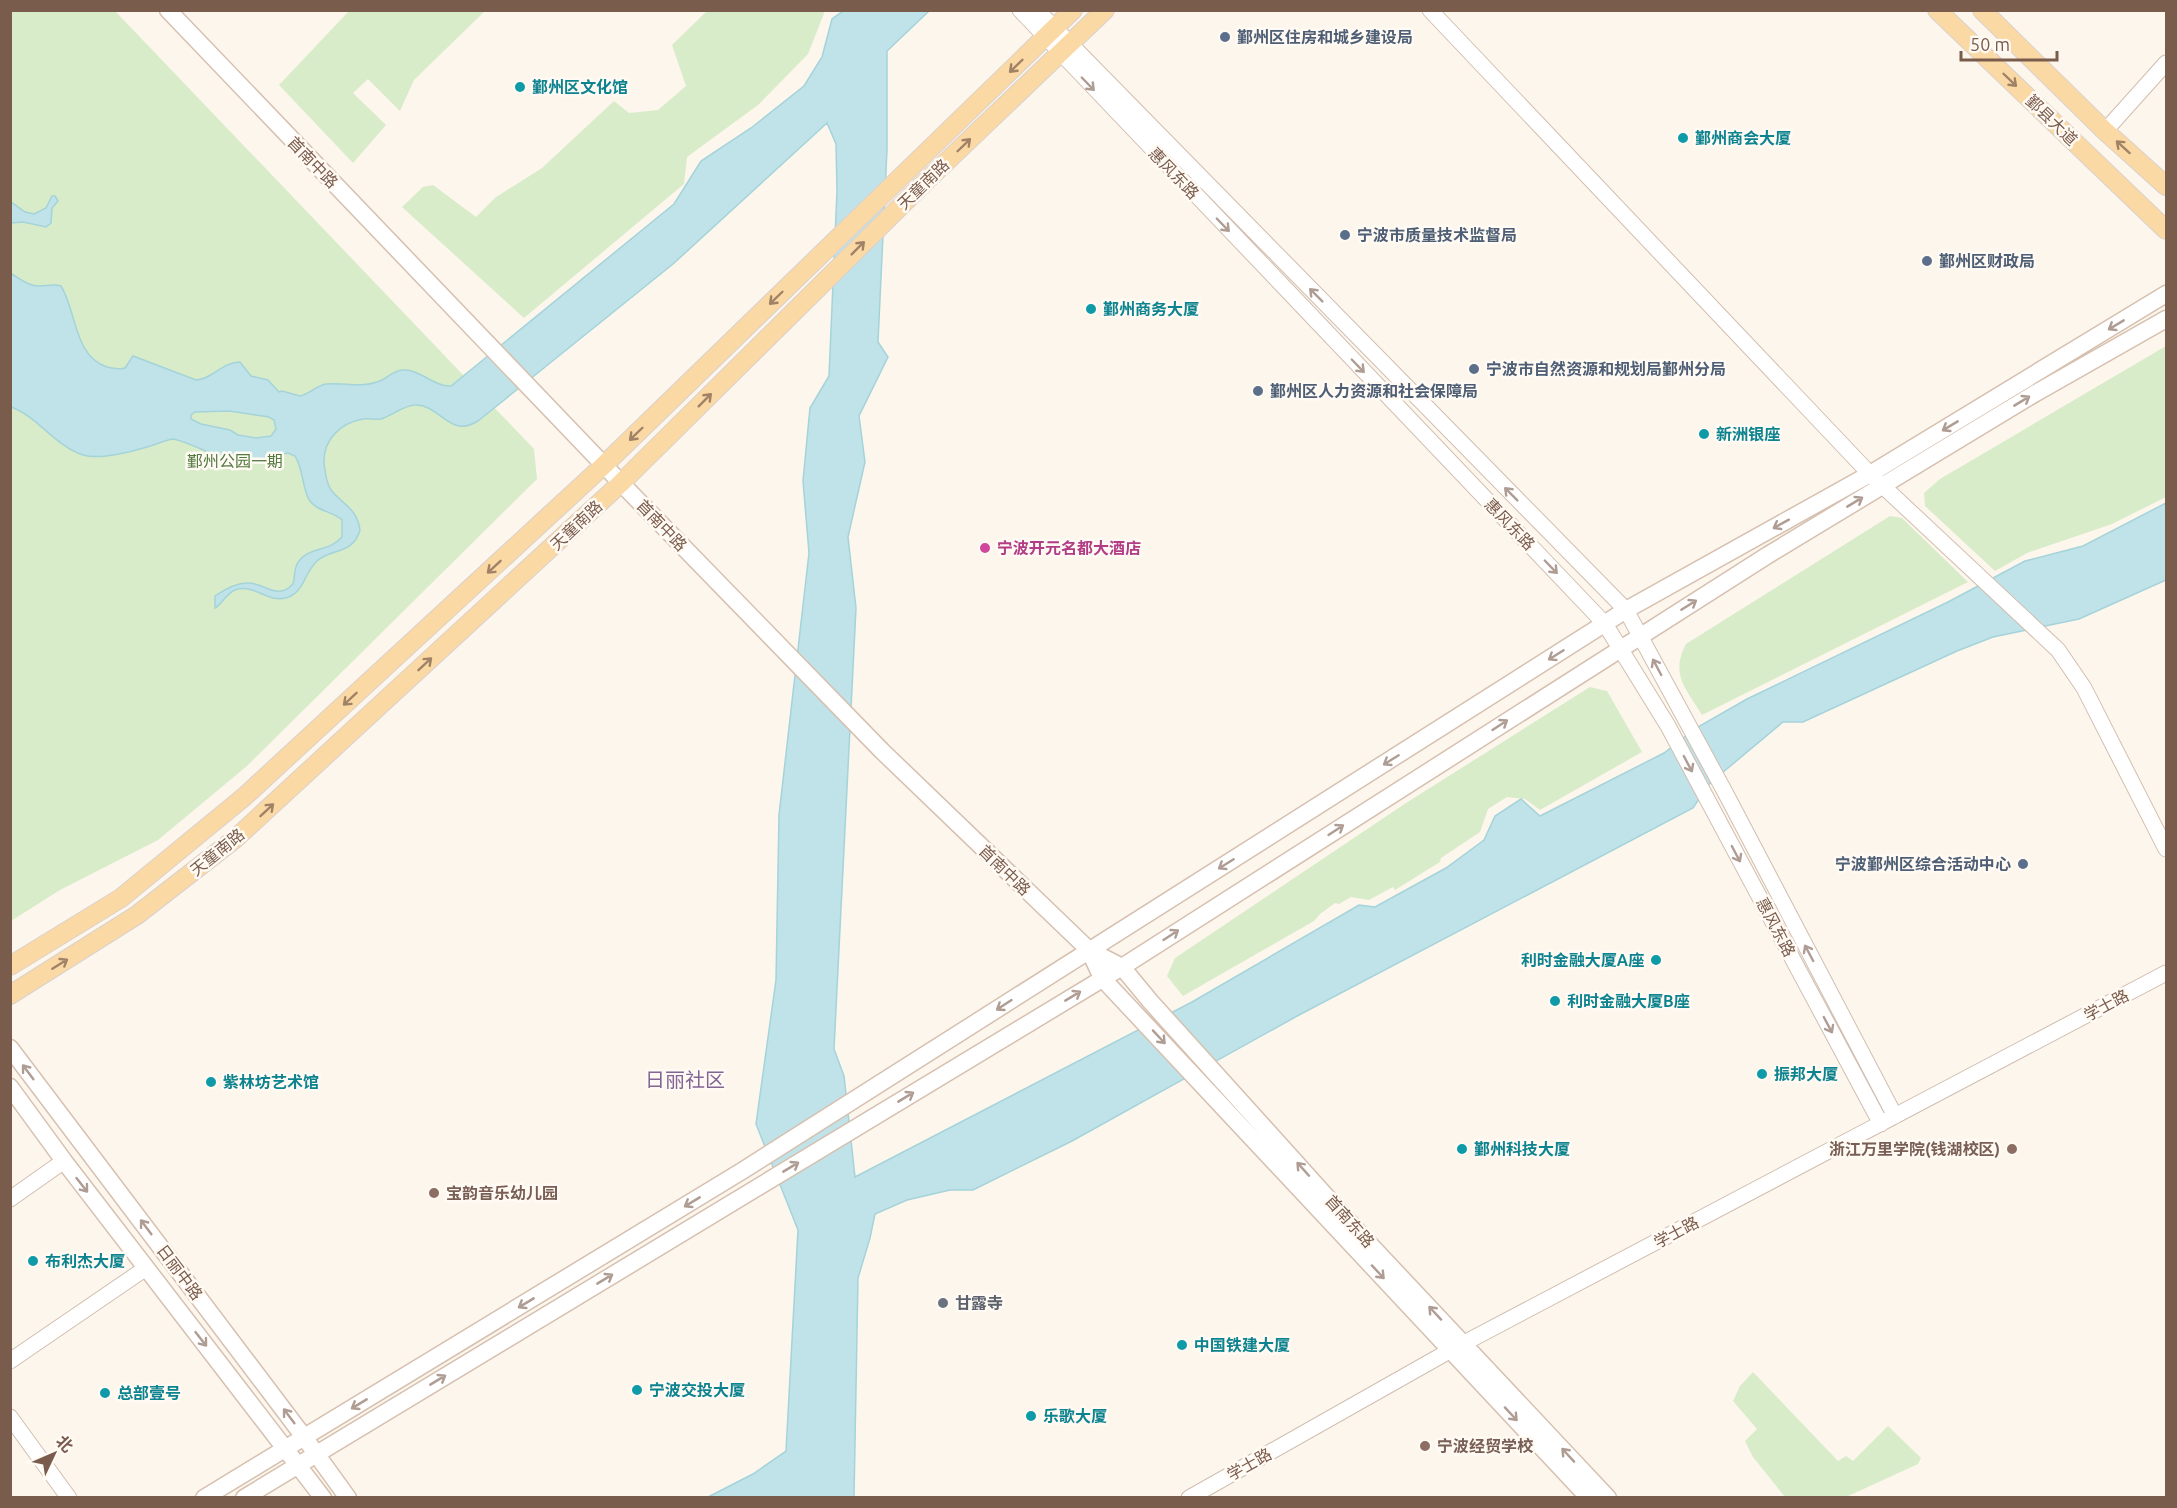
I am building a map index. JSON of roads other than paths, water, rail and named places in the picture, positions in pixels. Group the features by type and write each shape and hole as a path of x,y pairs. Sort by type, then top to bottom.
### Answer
{"main road":[{"name":"首南中路","path":"168,10 621,483 882,751 1089,950 1102,978 1119,994"},
{"name":"天童南路","path":"10,966 121,898 244,797 604,465 1073,10"},
{"name":"天童南路","path":"10,995 137,915 236,838 621,483 922,185 1105,10"},
{"name":"鄞县大道","path":"1937,10 2166,230"},
{"name":"鄞县大道","path":"1982,10 2105,131 2166,186"},
{"path":"244,1497 1122,967 1768,555 1876,480 2166,294"},
{"path":"204,1497 742,1172 1626,610 1876,480 2166,319"},
{"name":"首南东路","path":"1089,950 1122,967 1362,1236 1589,1497"},
{"name":"首南东路","path":"1119,994 1209,1091 1457,1346 1608,1497"},
{"name":"日丽中路","path":"10,1048 348,1497"},
{"name":"日丽中路","path":"10,1086 64,1161 323,1497"}],"street":[{"name":"惠风东路","path":"1020,10 1050,33 1605,624 1668,726 1881,1124"},
{"name":"惠风东路","path":"1037,10 1050,33"},
{"path":"1430,10 1876,480 2058,650 2085,688 2166,849"},
{"name":"惠风东路","path":"1065,49 1626,610 1726,794 1895,1116"},
{"path":"2105,131 2166,63"},
{"name":"学士路","path":"1189,1497 1457,1346 2166,973"},
{"path":"10,1199 64,1161"},
{"path":"10,1361 146,1268"},
{"path":"10,1417 69,1497"}],"water":[{"path":"843,11 929,11 887,51 887,149 878,342 888,357 859,416 865,462 848,537 856,608 834,1049 844,1076 855,1177 1192,1002 1359,905 1375,907 1446,868 1484,840 1495,816 1521,799 1540,816 1664,753 1696,728 1747,699 1948,602 2025,561 2083,546 2166,503 2166,580 2079,619 1993,637 1957,651 1803,722 1783,722 1710,783 1693,808 1299,1015 1072,1141 973,1190 950,1190 907,1200 875,1214 858,1278 854,1497 708,1497 753,1474 786,1451 798,1230 756,1124 776,980 779,815 809,553 803,481 810,408 829,376 837,191 836,144 827,123 673,264 478,421 459,426 424,406 415,405 381,419 355,421 334,434 324,455 326,477 331,490 356,517 360,530 352,544 317,561 298,590 282,599 242,589 232,591 215,608 215,596 236,585 250,583 277,591 288,589 293,584 296,566 301,558 342,537 342,520 313,505 307,496 295,456 288,453 253,460 233,461 173,439 115,455 98,457 73,451 29,417 11,407 10,273 32,285 61,286 82,343 96,362 107,367 125,368 133,356 196,380 240,362 251,376 268,380 279,392 300,396 326,384 371,384 381,381 396,371 403,370 415,372 445,386 451,386 674,204 701,161 751,128 804,86 822,57 832,19","holes":["229,411 269,417 274,420 276,429 271,436 256,438 238,435 230,430 201,424 191,419 191,415 195,412"]},
{"path":"52,196 55,196 58,201 52,208 51,223 46,227 23,222 11,223 11,202 25,212 34,214 46,208"}],"place":[{"name":"鄞州区住房和城乡建设局","path":"1225,37"},
{"name":"鄞州区文化馆","path":"520,87"},
{"name":"鄞州商会大厦","path":"1683,138"},
{"name":"宁波市质量技术监督局","path":"1345,235"},
{"name":"鄞州区财政局","path":"1927,261"},
{"name":"鄞州商务大厦","path":"1091,309"},
{"name":"宁波市自然资源和规划局鄞州分局","path":"1474,369"},
{"name":"鄞州区人力资源和社会保障局","path":"1258,391"},
{"name":"新洲银座","path":"1704,434"},
{"name":"宁波开元名都大酒店","path":"985,548"},
{"name":"宁波鄞州区综合活动中心","path":"2023,864"},
{"name":"利时金融大厦A座","path":"1656,960"},
{"name":"利时金融大厦B座","path":"1555,1001"},
{"name":"振邦大厦","path":"1762,1074"},
{"name":"紫林坊艺术馆","path":"211,1082"},
{"name":"鄞州科技大厦","path":"1462,1149"},
{"name":"浙江万里学院(钱湖校区)","path":"2012,1149"},
{"name":"宝韵音乐幼儿园","path":"434,1193"},
{"name":"布利杰大厦","path":"33,1261"},
{"name":"甘露寺","path":"943,1303"},
{"name":"中国铁建大厦","path":"1182,1345"},
{"name":"宁波交投大厦","path":"637,1390"},
{"name":"总部壹号","path":"105,1393"},
{"name":"乐歌大厦","path":"1031,1416"},
{"name":"宁波经贸学校","path":"1425,1446"}],"district":[{"name":"日丽社区","path":"685,1080"}],"park label":[{"name":"鄞州公园一期","path":"235,461"}]}
